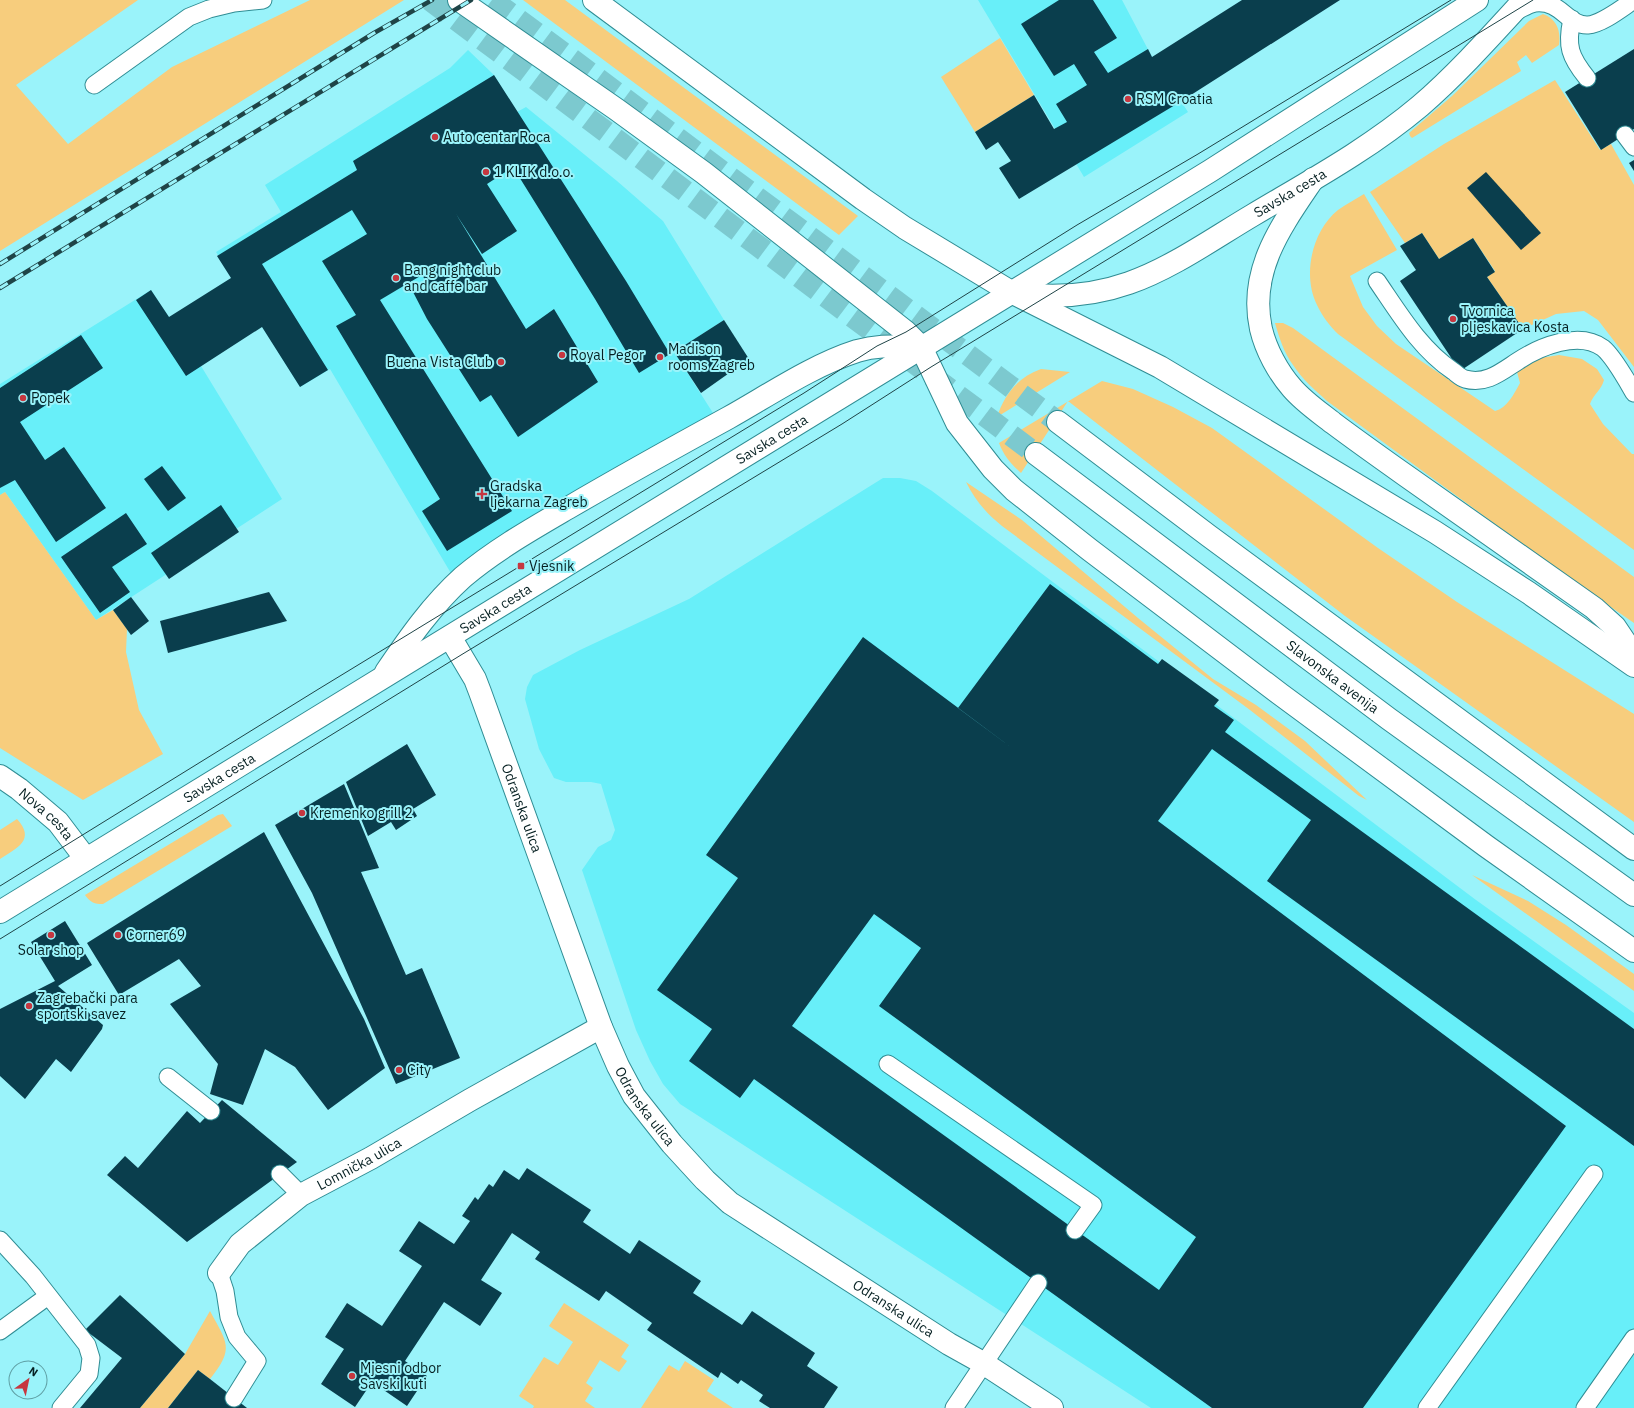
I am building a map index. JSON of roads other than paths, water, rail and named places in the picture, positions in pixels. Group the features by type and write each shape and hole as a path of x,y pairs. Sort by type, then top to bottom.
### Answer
{"main road":[{"path":"459,0 609,104 704,173 906,332 921,347 958,423 993,469 1014,490 1096,555 1280,694 1486,846 1634,951"},
{"path":"594,0 884,213 948,255 1011,292 1160,367 1378,497 1489,566 1634,666"},
{"name":"Savska cesta","path":"0,912 1210,171 1477,0"},
{"name":"Savska cesta","path":"1011,292 1055,296 1084,293 1129,284 1163,269 1372,142 1441,87 1518,6"},
{"path":"1313,179 1283,223 1268,255 1261,277 1259,305 1261,329 1268,350 1280,372 1291,387 1306,403 1361,444 1594,608 1615,628 1634,656"},
{"path":"380,679 415,630 445,594 486,559 536,527 625,474 833,360 877,346 921,347"},
{"path":"1058,422 1209,536 1634,849"},
{"name":"Slavonska avenija","path":"1036,454 1389,719 1634,895"},
{"name":"Odranska ulica","path":"450,637 475,679 601,1027 618,1066 634,1096 672,1144 705,1180 730,1203 949,1344 983,1363 1052,1408"},
{"name":"Nova cesta","path":"0,776 20,789 58,822 86,859"},
{"name":"Lomnička ulica","path":"219,1273 240,1244 301,1195 371,1158 470,1100 601,1027"}],"lane":[{"path":"94,84 189,17 210,9 234,3 263,0"},
{"path":"1518,6 1535,3 1555,5 1580,24 1588,25 1600,21 1634,0"},
{"path":"1572,19 1568,39 1570,51 1587,78"},
{"path":"1377,281 1415,336 1443,365 1464,379 1480,382 1496,376 1529,354 1562,341 1583,340 1603,348 1620,370 1634,393"},
{"path":"888,1064 1092,1205 1075,1230"},
{"path":"168,1077 211,1111"},
{"path":"280,1174 301,1195"},
{"path":"1427,1408 1594,1174"},
{"path":"0,1240 48,1296 87,1345 91,1358 89,1374 61,1408"},
{"name":"Lomnička ulica","path":"219,1273 225,1291 229,1317 237,1337 257,1361 234,1398"},
{"path":"954,1408 1038,1283"},
{"path":"0,1331 48,1296"},
{"path":"1585,1408 1634,1338"}],"tunnel":[{"path":"430,0 1036,454"},
{"path":"492,0 1058,422"}],"tram line":[{"path":"0,886 317,690 804,393 877,346 906,332 1077,225 1198,154 1451,0"},
{"path":"0,939 461,655 842,424 931,367 1533,0"}],"railway":[{"path":"0,264 374,33 432,0"},
{"path":"0,288 471,0"}],"place":[{"name":"RSM Croatia","path":"1128,99"},
{"name":"Auto centar Roca","path":"435,137"},
{"name":"1 KLIK d.o.o.","path":"486,172"},
{"name":"Bang night club and caffe bar","path":"396,278"},
{"name":"Tvornica pljeskavica Kosta","path":"1453,319"},
{"name":"Royal Pegor","path":"562,355"},
{"name":"Madison rooms Zagreb","path":"660,357"},
{"name":"Buena Vista Club","path":"501,362"},
{"name":"Popek","path":"23,398"},
{"name":"Gradska ljekarna Zagreb","path":"482,494"},
{"name":"Vjesnik","path":"521,566"},
{"name":"Kremenko grill 2","path":"302,813"},
{"name":"Solar shop","path":"51,935"},
{"name":"Corner69","path":"118,935"},
{"name":"Zagrebački para sportski savez","path":"29,1006"},
{"name":"City","path":"399,1070"},
{"name":"Mjesni odbor Savski kuti","path":"352,1376"}]}
